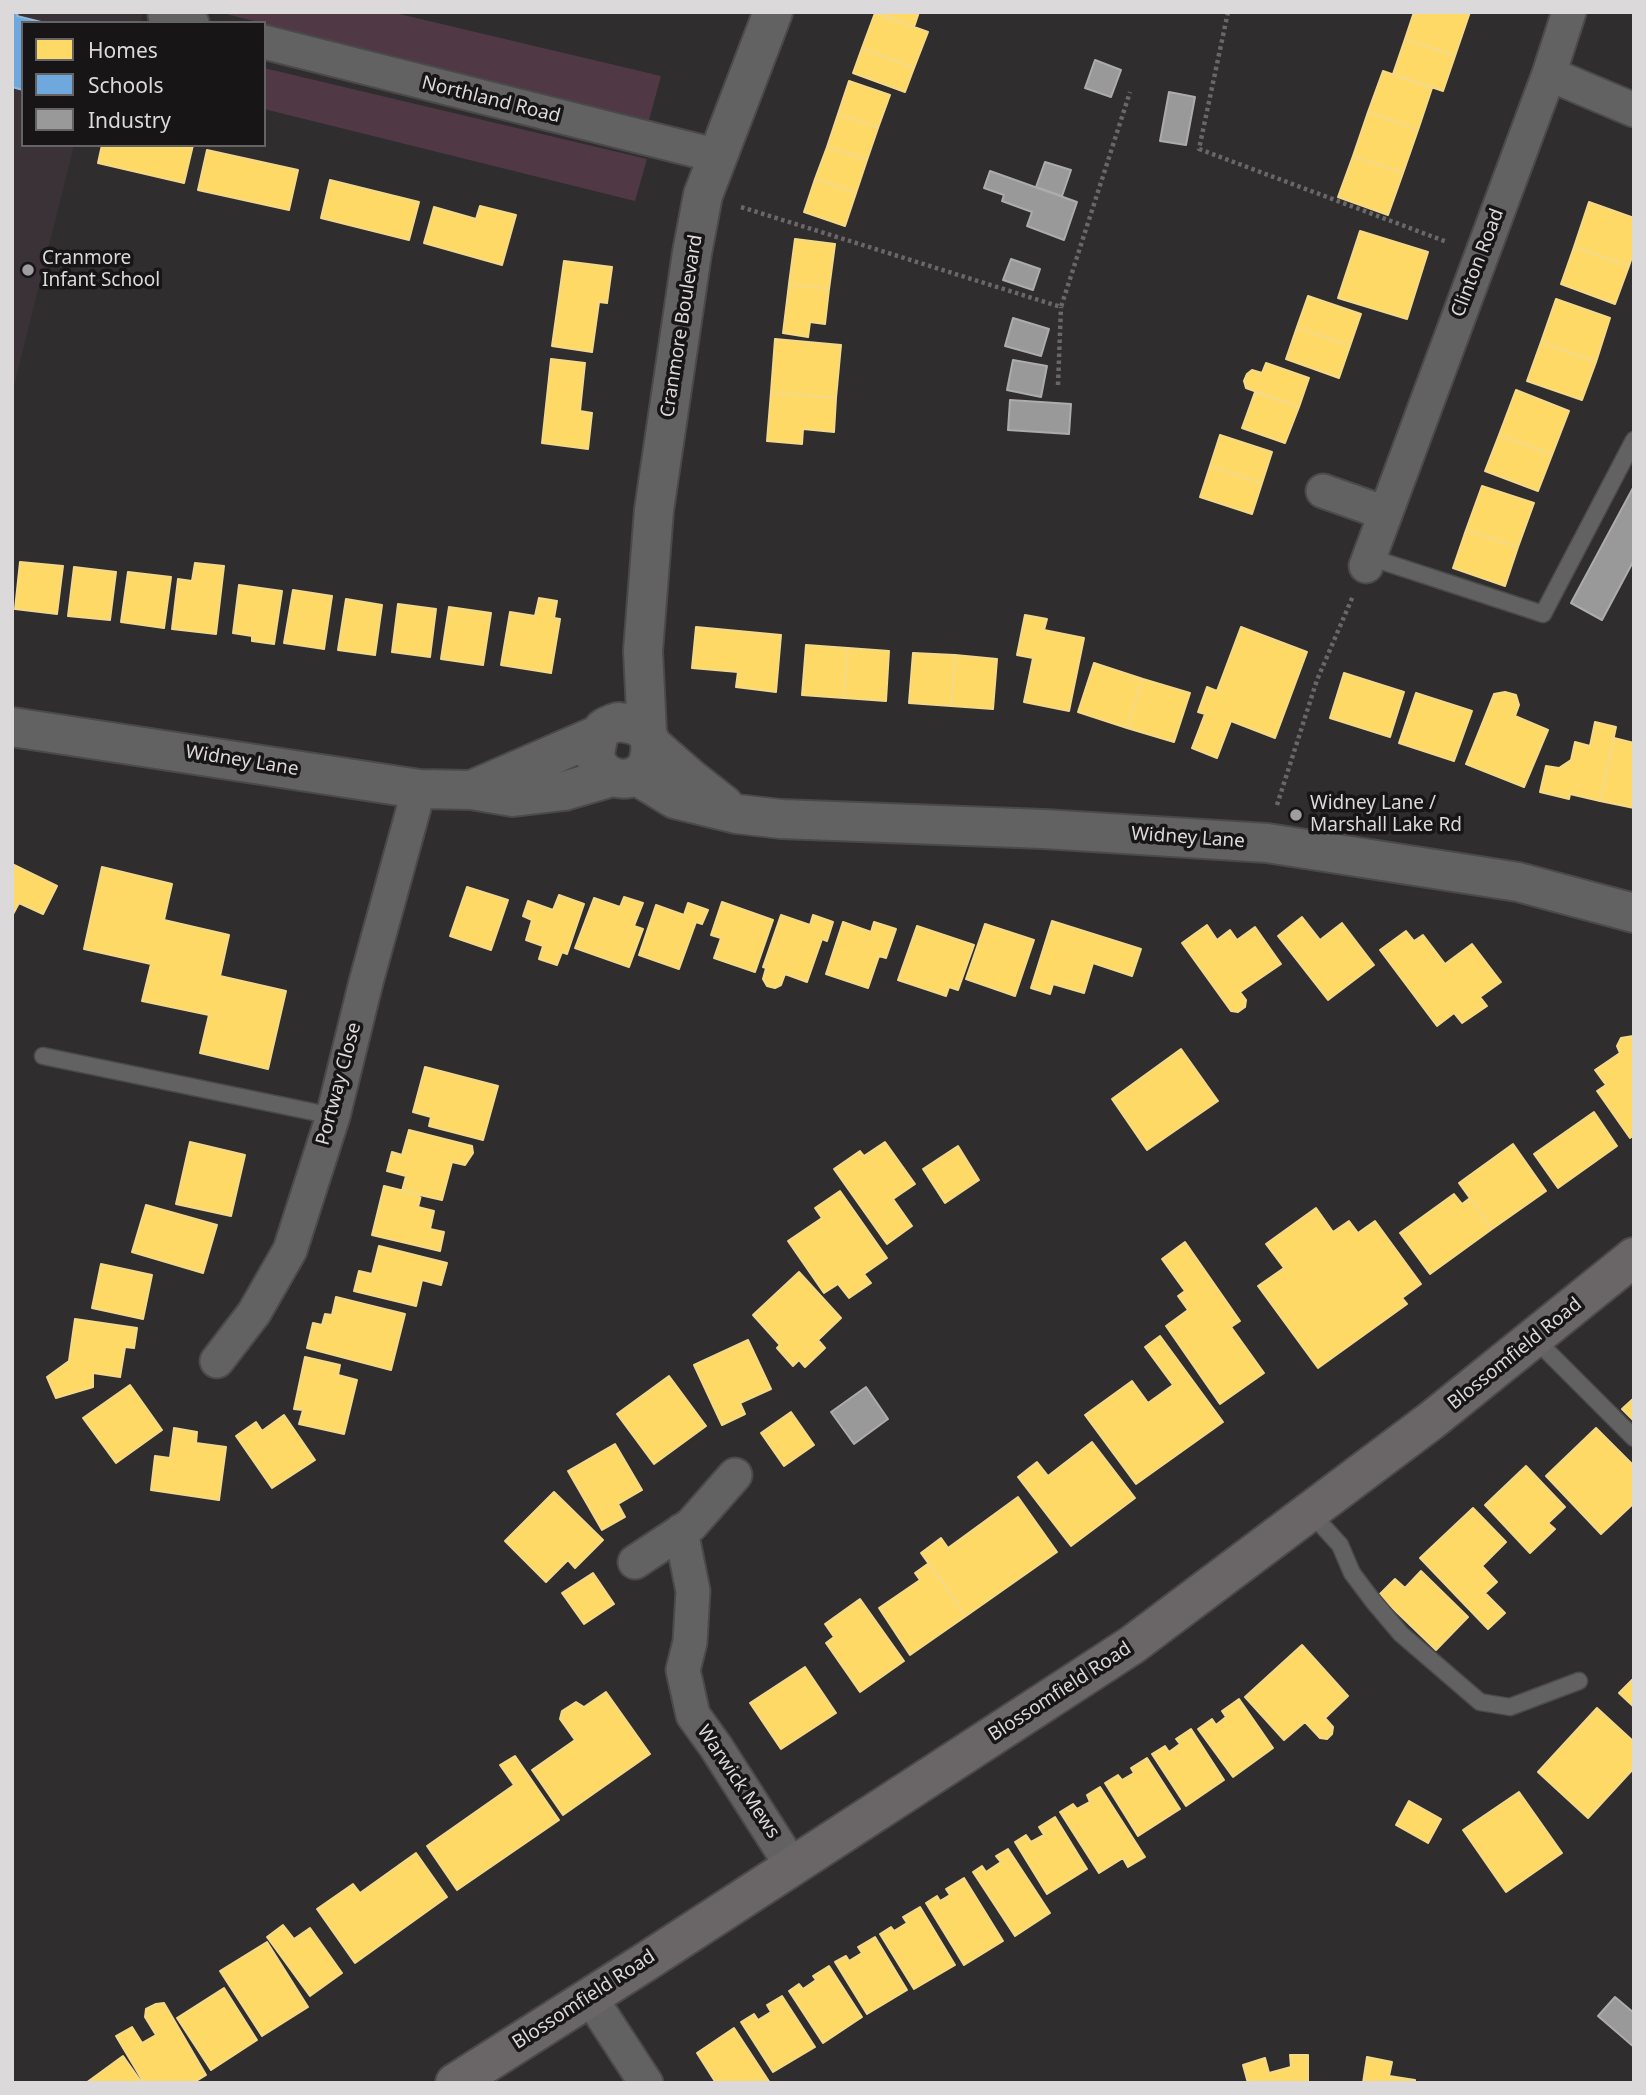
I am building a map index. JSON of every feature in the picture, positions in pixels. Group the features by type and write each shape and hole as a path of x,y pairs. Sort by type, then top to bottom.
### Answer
{"main road":[{"name":"Blossomfield Road","path":"455,2083 1132,1645 1432,1420 1634,1257"}],"street":[{"name":"Cranmore Boulevard","path":"637,757 654,510 692,253 704,195 773,12"},
{"name":"Clinton Road","path":"1367,562 1549,74 1569,12"},
{"name":"Northland Road","path":"266,43 718,156"},
{"path":"1549,74 1634,110"},
{"path":"1323,491 1385,513"},
{"name":"Cranmore Boulevard","path":"601,731 643,651"},
{"path":"618,722 632,723 637,757 601,769 595,757 601,731 618,722"},
{"name":"Widney Lane","path":"12,727 419,789 472,790 513,797 565,791 637,757 675,799 737,814 781,819 1044,829 1267,843 1518,882 1634,913"},
{"name":"Widney Lane","path":"472,790 601,731"},
{"name":"Portway Close","path":"217,1361 254,1313 290,1250 333,1116 366,982 419,789"},
{"path":"635,1562 691,1525 735,1475"},
{"name":"Warwick Mews","path":"681,1531 693,1591 690,1642 683,1671 692,1715 716,1746 792,1866"},
{"path":"590,1997 646,2083"}],"lane":[{"path":"1367,562 1543,614 1634,440"},
{"path":"43,1056 333,1116"},
{"path":"1534,1338 1634,1438"},
{"path":"1310,1511 1340,1545 1352,1573 1401,1634 1480,1702 1510,1707 1579,1681"}],"path":[{"path":"1228,12 1199,149 1481,255"},
{"path":"1058,385 1061,307 1130,92"},
{"path":"704,195 1061,307"},
{"path":"1267,843 1317,680 1367,562"}],"shaded area":[{"name":"Cranmore Infant School","path":"12,12 143,12 141,21 21,21 21,147 74,147 12,394"},
{"path":"218,12 391,12 661,76 649,120 266,24 266,21 254,21"},
{"path":"266,68 647,159 635,201 266,109"}],"building: Homes":[{"path":"875,12 919,12 914,27"},
{"path":"1414,12 1470,12 1455,56 1405,39"},
{"path":"875,13 928,32 914,68 862,48"},
{"path":"1405,39 1455,56 1443,91 1393,74"},
{"path":"862,48 914,68 905,92 853,73"},
{"path":"1383,71 1432,88 1418,130 1368,112"},
{"path":"849,81 890,95 878,128 838,114"},
{"path":"1368,112 1418,130 1403,173 1353,156"},
{"path":"838,114 878,128 867,160 827,147"},
{"path":"102,147 193,147 184,183 98,163"},
{"path":"827,147 867,160 856,193 815,179"},
{"path":"207,150 298,170 289,210 198,190"},
{"path":"1353,156 1403,173 1388,215 1338,197"},
{"path":"815,179 856,193 845,226 804,212"},
{"path":"330,180 419,202 409,240 321,218"},
{"path":"1589,202 1634,218 1634,251 1629,266 1574,247"},
{"path":"480,206 516,215 502,265 424,243 434,207 476,219"},
{"path":"1360,231 1428,252 1407,319 1338,298"},
{"path":"795,239 835,244 829,289 789,284"},
{"path":"1574,247 1629,266 1615,304 1561,284"},
{"path":"564,261 612,267 607,303 599,302 592,352 552,346"},
{"path":"789,284 829,289 825,324 810,322 808,337 783,333"},
{"path":"1308,296 1361,314 1350,346 1297,327"},
{"path":"1556,299 1610,318 1596,362 1541,342"},
{"path":"1297,327 1350,346 1339,378 1286,359"},
{"path":"775,339 841,345 836,398 771,392"},
{"path":"1541,342 1596,362 1582,400 1527,381"},
{"path":"551,359 585,363 580,411 592,413 588,449 542,443"},
{"path":"1266,363 1309,378 1299,407 1246,388 1244,381 1247,374 1252,370 1262,373"},
{"path":"1516,390 1569,411 1552,455 1499,435"},
{"path":"771,392 836,398 834,432 803,429 802,444 767,441"},
{"path":"1255,392 1299,407 1285,443 1242,428"},
{"path":"1220,435 1272,452 1262,483 1210,466"},
{"path":"1499,435 1552,455 1538,491 1485,471"},
{"path":"1210,466 1262,483 1252,514 1200,497"},
{"path":"1482,486 1534,503 1518,547 1466,530"},
{"path":"1466,530 1518,547 1505,586 1453,568"},
{"path":"20,562 63,566 57,614 15,609"},
{"path":"195,563 224,566 216,634 172,629 178,579 192,581"},
{"path":"74,567 116,572 110,620 68,616"},
{"path":"128,572 171,577 164,628 121,622"},
{"path":"239,585 282,591 274,644 252,641 252,636 233,633"},
{"path":"293,590 332,596 324,649 284,643"},
{"path":"539,598 557,601 554,618 560,619 551,673 501,665 510,612 535,616"},
{"path":"346,599 382,605 375,655 338,650"},
{"path":"398,604 436,609 430,657 392,652"},
{"path":"449,607 491,613 483,665 441,659"},
{"path":"1025,615 1047,619 1044,630 1084,638 1069,711 1024,702 1033,658 1017,655"},
{"path":"696,627 781,635 776,692 736,687 738,672 692,668"},
{"path":"1241,627 1307,652 1275,738 1231,721 1217,758 1192,748 1205,714 1198,712 1207,687 1217,691"},
{"path":"806,645 848,648 844,698 802,695"},
{"path":"848,648 889,651 886,701 844,698"},
{"path":"913,653 955,655 951,706 909,703"},
{"path":"955,655 997,659 993,709 951,706"},
{"path":"1094,663 1143,679 1127,728 1078,712"},
{"path":"1344,673 1404,692 1390,737 1330,718"},
{"path":"1143,679 1190,693 1174,742 1127,728"},
{"path":"1505,692 1516,695 1519,705 1515,716 1548,730 1524,787 1466,764 1494,694"},
{"path":"1416,693 1472,711 1454,761 1399,743"},
{"path":"1595,722 1616,727 1600,801 1570,794 1569,799 1540,792 1546,766 1559,768 1571,760 1575,742 1590,746"},
{"path":"1614,738 1634,743 1634,808 1600,801"},
{"path":"12,864 57,886 43,914 19,903 12,916"},
{"path":"102,867 172,884 164,920 229,935 220,976 286,991 268,1069 200,1053 209,1015 142,1001 151,964 84,949"},
{"path":"467,887 508,900 491,950 450,936"},
{"path":"559,895 584,904 567,954 562,952 557,965 539,959 543,946 526,940 532,920 523,916 528,901 553,910"},
{"path":"624,897 643,903 634,926 643,929 629,967 575,948 594,898 620,907"},
{"path":"722,902 773,920 755,972 714,958 721,938 711,935"},
{"path":"688,903 708,910 702,924 696,922 679,969 639,955 656,905 684,915"},
{"path":"781,915 810,925 813,915 833,922 827,941 822,939 807,982 785,974 781,985 775,988 767,986 763,979 766,968 763,967"},
{"path":"1302,917 1320,940 1342,923 1374,965 1328,1000 1278,936"},
{"path":"1052,921 1141,949 1132,976 1093,963 1084,993 1053,984 1050,994 1031,988"},
{"path":"843,922 871,932 874,922 896,929 886,958 879,956 868,988 826,974"},
{"path":"985,924 1034,940 1015,996 966,979"},
{"path":"1207,925 1217,940 1230,930 1237,940 1255,927 1281,964 1240,992 1246,1000 1245,1007 1238,1012 1231,1011 1182,943"},
{"path":"917,926 974,945 958,990 949,987 946,996 898,980"},
{"path":"1406,931 1414,941 1423,935 1445,964 1472,944 1501,982 1480,997 1487,1006 1462,1023 1454,1013 1437,1026 1380,950"},
{"path":"1633,1036 1634,1135 1630,1138 1597,1091 1606,1085 1595,1070 1620,1053 1617,1046 1621,1038"},
{"path":"1181,1049 1218,1101 1147,1150 1112,1099"},
{"path":"425,1067 498,1086 483,1140 429,1126 431,1117 413,1112"},
{"path":"1594,1112 1617,1146 1558,1188 1534,1154"},
{"path":"409,1130 472,1146 473,1153 465,1165 452,1162 442,1200 402,1191 406,1176 387,1171 392,1152 402,1155"},
{"path":"190,1142 245,1155 231,1216 176,1204"},
{"path":"885,1142 915,1184 893,1199 912,1226 887,1244 834,1169 860,1151 864,1156"},
{"path":"1513,1144 1546,1191 1492,1229 1459,1183"},
{"path":"958,1146 979,1180 945,1203 923,1169"},
{"path":"384,1186 421,1195 418,1207 434,1211 430,1229 444,1232 440,1251 372,1235"},
{"path":"840,1191 887,1258 864,1274 871,1283 849,1298 838,1284 824,1293 788,1241 822,1218 815,1208"},
{"path":"1454,1194 1462,1204 1470,1198 1492,1229 1430,1274 1400,1233"},
{"path":"146,1205 217,1225 203,1273 132,1252"},
{"path":"1316,1208 1333,1232 1349,1221 1358,1233 1375,1221 1421,1284 1402,1298 1407,1304 1318,1368 1258,1286 1284,1268 1266,1244"},
{"path":"1185,1242 1240,1321 1231,1327 1264,1373 1220,1404 1166,1326 1188,1310 1178,1296 1185,1291 1162,1259"},
{"path":"379,1246 447,1263 441,1285 422,1280 416,1306 354,1291 359,1271 372,1274"},
{"path":"101,1264 152,1275 143,1319 92,1308"},
{"path":"799,1272 841,1318 818,1340 825,1348 805,1367 799,1360 793,1366 777,1348 780,1345 753,1315"},
{"path":"336,1297 405,1314 391,1370 307,1348 313,1323 322,1325 325,1314 332,1315"},
{"path":"75,1319 137,1328 134,1348 125,1347 120,1377 93,1373 93,1387 56,1398 47,1377 69,1361"},
{"path":"1160,1336 1223,1422 1136,1484 1085,1415 1132,1381 1148,1403 1173,1385 1145,1347"},
{"path":"748,1340 771,1389 740,1403 745,1414 722,1425 694,1365"},
{"path":"305,1357 340,1365 338,1375 357,1380 344,1434 299,1424 303,1410 294,1409"},
{"path":"669,1376 706,1426 654,1464 617,1414"},
{"path":"130,1385 162,1430 116,1463 83,1418"},
{"path":"1634,1398 1634,1421 1622,1409"},
{"path":"791,1412 814,1445 784,1466 761,1433"},
{"path":"284,1415 315,1460 272,1488 236,1436 256,1422 262,1431"},
{"path":"174,1428 197,1432 196,1443 226,1447 219,1500 151,1490 155,1456 170,1458"},
{"path":"1596,1428 1634,1466 1634,1503 1601,1534 1546,1476"},
{"path":"1092,1442 1135,1498 1071,1546 1018,1477 1037,1462 1048,1476"},
{"path":"615,1444 642,1490 618,1504 625,1517 602,1530 568,1471"},
{"path":"1526,1466 1565,1507 1548,1523 1555,1529 1530,1553 1485,1505"},
{"path":"554,1492 603,1540 575,1568 568,1560 546,1582 505,1541"},
{"path":"1018,1497 1057,1552 966,1616 921,1553 941,1538 948,1548"},
{"path":"1473,1508 1506,1542 1482,1566 1497,1582 1485,1593 1505,1613 1488,1629 1420,1558"},
{"path":"929,1563 966,1616 910,1655 879,1608 920,1580 915,1573"},
{"path":"1421,1571 1468,1617 1436,1650 1379,1595 1395,1579 1405,1588"},
{"path":"593,1573 614,1604 584,1624 562,1593"},
{"path":"860,1599 904,1661 860,1692 826,1643 834,1637 825,1624"},
{"path":"1302,1645 1348,1696 1325,1718 1333,1727 1332,1734 1327,1739 1320,1738 1305,1722 1284,1740 1245,1697"},
{"path":"805,1667 836,1713 781,1749 750,1703"},
{"path":"1634,1678 1634,1707 1619,1693"},
{"path":"606,1692 650,1754 563,1815 532,1770 575,1740 560,1719 562,1711 576,1702 584,1707"},
{"path":"1239,1699 1273,1748 1233,1777 1198,1729 1212,1719 1216,1725 1226,1717 1222,1711"},
{"path":"1597,1708 1634,1742 1634,1768 1588,1818 1538,1772"},
{"path":"1191,1729 1224,1780 1186,1806 1152,1754 1165,1746 1169,1752 1180,1744 1176,1739"},
{"path":"515,1756 559,1820 457,1890 427,1846 514,1785 500,1765"},
{"path":"1147,1758 1180,1809 1138,1836 1105,1783 1118,1775 1122,1780 1134,1773 1131,1768"},
{"path":"1100,1787 1145,1857 1128,1867 1123,1858 1099,1873 1060,1812 1073,1804 1077,1809 1090,1802 1087,1795"},
{"path":"1519,1792 1562,1853 1506,1892 1463,1830"},
{"path":"1409,1801 1441,1819 1428,1843 1396,1825"},
{"path":"1055,1817 1087,1869 1047,1894 1015,1842 1026,1835 1031,1842 1044,1835 1039,1827"},
{"path":"1008,1849 1050,1913 1015,1936 973,1872 982,1866 986,1872 1001,1862 996,1856"},
{"path":"416,1853 447,1897 355,1963 317,1909 353,1884 360,1893"},
{"path":"964,1878 1003,1941 964,1965 926,1903 937,1896 940,1901 950,1895 946,1889"},
{"path":"920,1907 955,1965 914,1989 880,1934 891,1927 894,1931 907,1923 903,1917"},
{"path":"283,1925 294,1939 310,1928 342,1973 310,1996 267,1937"},
{"path":"875,1937 907,1990 867,2014 835,1962 846,1956 849,1961 862,1953 858,1947"},
{"path":"267,1942 308,2007 262,2036 220,1971"},
{"path":"829,1966 862,2017 823,2043 789,1991 799,1984 803,1989 816,1980 813,1976"},
{"path":"224,1988 257,2040 211,2070 177,2018"},
{"path":"782,1996 815,2047 773,2072 741,2022 754,2014 758,2020 771,2012 767,2005"},
{"path":"164,2003 206,2075 193,2083 144,2083 116,2036 132,2027 142,2043 156,2035 145,2017 146,2009"},
{"path":"734,2028 770,2083 716,2083 697,2053"},
{"path":"1290,2055 1308,2055 1308,2083 1248,2083 1243,2065 1265,2058 1269,2073 1291,2067"},
{"path":"123,2056 142,2083 86,2083"},
{"path":"1367,2057 1392,2062 1389,2076 1415,2080 1415,2083 1363,2083"}],"building: Schools":[{"path":"12,12 18,12 17,16 37,21 21,21 21,89 12,87"}],"building: Industry":[{"path":"1095,60 1121,70 1111,97 1085,88"},
{"path":"1169,92 1195,97 1186,145 1160,141"},
{"path":"1045,162 1071,170 1062,196 1036,187"},
{"path":"990,171 1077,202 1064,240 1027,226 1032,212 1002,201 1004,195 984,188"},
{"path":"1011,259 1040,269 1033,290 1003,280"},
{"path":"1013,318 1049,329 1041,356 1005,346"},
{"path":"1013,360 1047,366 1041,397 1007,390"},
{"path":"1010,400 1071,404 1069,434 1008,430"},
{"path":"1634,486 1634,560 1602,620 1571,603"},
{"path":"866,1387 888,1419 854,1444 831,1412"},
{"path":"1615,1997 1634,2013 1634,2047 1598,2016"}],"place":[{"name":"Cranmore Infant School","path":"28,270"},
{"name":"Widney Lane / Marshall Lake Rd","path":"1296,815"}]}
